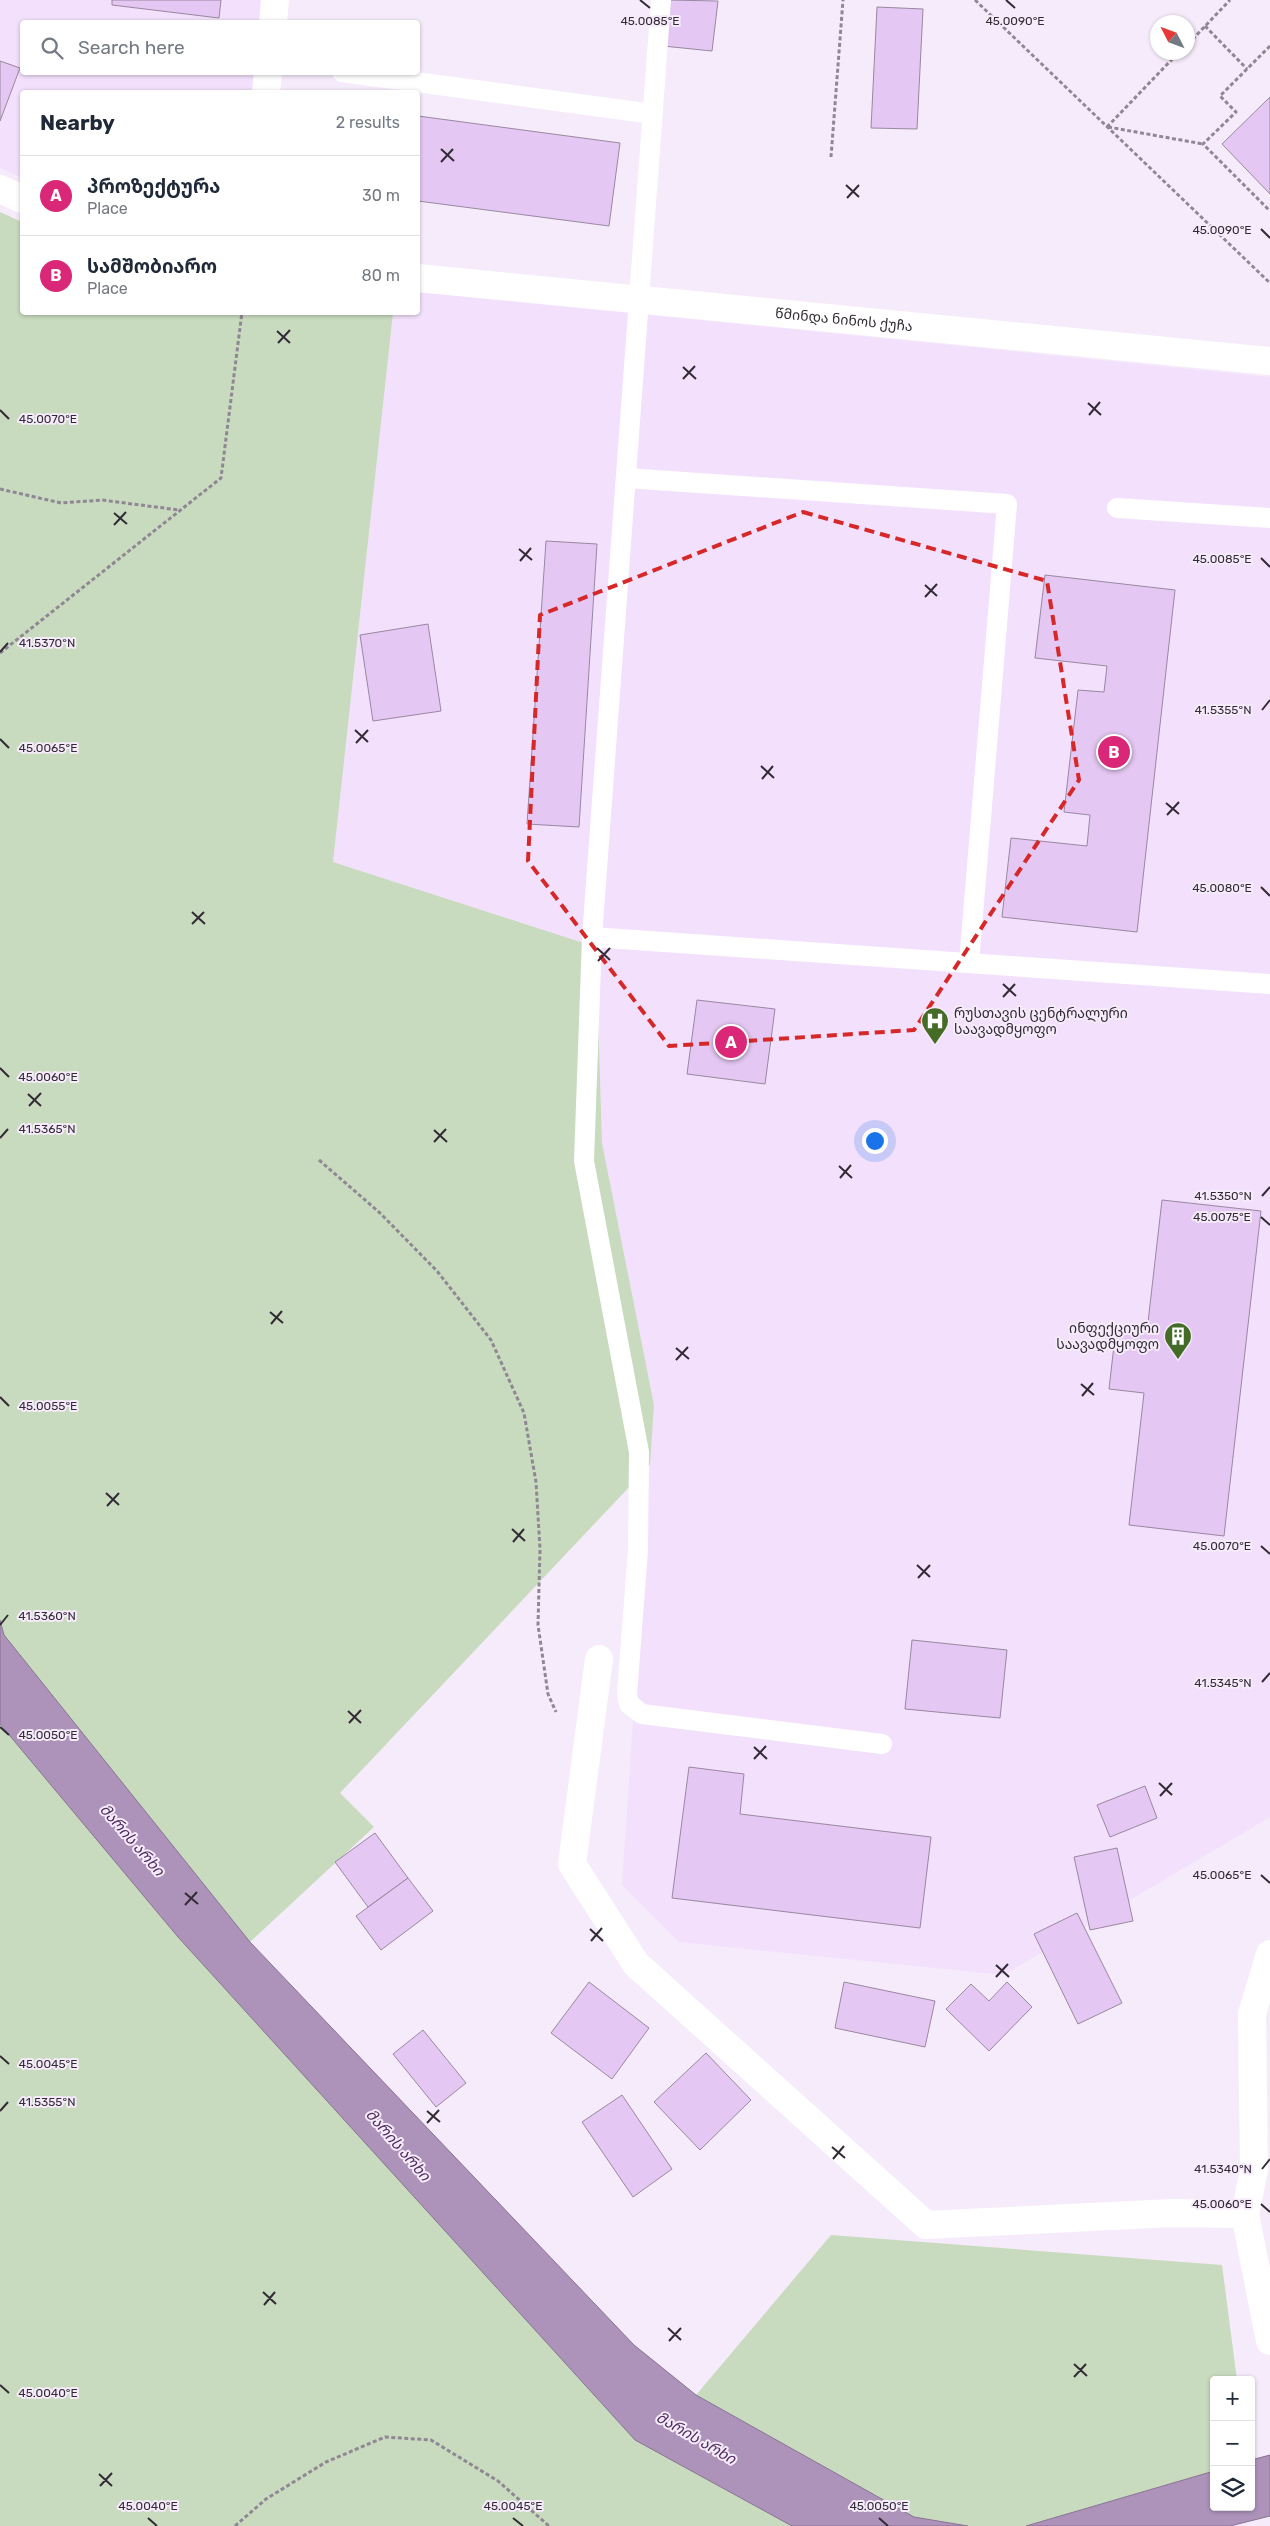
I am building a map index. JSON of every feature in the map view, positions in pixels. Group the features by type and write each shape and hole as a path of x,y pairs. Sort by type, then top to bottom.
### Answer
{"street":[{"path":"273,20 275,0"},
{"path":"266,90 268,75"},
{"path":"0,189 20,198"},
{"name":"წმინდა ნინოს ქუჩა","path":"420,278 1270,362"},
{"path":"599,1659 572,1864 636,1964 926,2225 1172,2213 1245,2214"},
{"path":"1270,1954 1252,2014 1254,2170 1245,2214 1270,2341"}],"lane":[{"path":"661,0 592,937 584,1161 639,1452 638,1550 627,1694 629,1704 642,1714 882,1744"},
{"path":"364,75 653,114"},
{"path":"626,478 1007,504 969,963"},
{"path":"1117,508 1270,518"},
{"path":"592,937 1270,984"}],"path":[{"path":"831,157 843,0"},
{"path":"975,0 1270,283"},
{"path":"1195,36 1230,0"},
{"path":"1204,26 1247,69"},
{"path":"1203,144 1236,112 1220,96 1270,46"},
{"path":"1107,127 1171,60"},
{"path":"1107,127 1203,144 1270,211"},
{"path":"0,653 221,478 242,315"},
{"path":"0,488 61,504 102,500 180,510"},
{"path":"319,1160 380,1213 437,1271 491,1340 524,1413 536,1482 540,1549 538,1625 548,1694 570,1746 585,1762"},
{"path":"235,2526 266,2499 326,2462 385,2437 431,2440 498,2480 549,2526"}],"highlighted area":[{"path":"803,512 1047,581 1079,780 914,1030 669,1046 528,861 540,615"}],"shaded area":[{"path":"0,0 267,0 264,20 20,20 20,75 258,75 256,90 20,90 20,177 0,168"},
{"name":"რუსთავის ცენტრალური საავადმყოფო","path":"420,292 1270,377 1270,1817 1004,1975 679,1942 622,1885 654,1405 602,1143 596,947 333,862 393,315 420,315"}],"green space":[{"path":"0,212 20,221 20,315 393,315 333,862 596,947 602,1143 654,1405 650,1465 340,1793 374,1827 250,1942 4,1635 0,1620"},
{"path":"0,1724 178,1937 635,2440 792,2526 0,2526"},
{"path":"831,2235 1222,2265 1236,2376 1210,2376 1210,2472 1026,2526 968,2526 914,2517 696,2395"}],"water":[{"name":"მარის არხი","path":"0,1620 4,1635 250,1942 634,2345 696,2395 914,2517 968,2526 792,2526 635,2440 178,1937 0,1724"},
{"path":"1270,2455 1270,2516 1230,2526 1026,2526 1210,2472 1210,2511 1255,2511 1255,2459"}],"building":[{"path":"112,0 221,0 219,18 112,5"},
{"path":"668,0 718,1 712,51 663,46"},
{"path":"877,7 923,9 917,129 871,128"},
{"path":"0,61 20,68 0,121"},
{"path":"1270,97 1270,194 1222,144"},
{"path":"420,116 620,143 609,226 420,201"},
{"path":"546,541 597,544 579,827 527,824"},
{"path":"1045,575 1175,590 1137,932 1002,917 1011,838 1087,846 1090,815 1064,812 1078,690 1104,692 1107,666 1035,658"},
{"path":"428,624 441,711 373,721 360,635"},
{"path":"697,1000 775,1009 765,1084 687,1074"},
{"name":"ინფექციური საავადმყოფო","path":"1162,1200 1261,1211 1224,1536 1129,1525 1144,1393 1109,1389 1116,1328 1147,1331"},
{"path":"912,1640 1007,1650 1000,1718 905,1709"},
{"path":"689,1767 744,1774 740,1814 931,1837 920,1928 672,1898"},
{"path":"1145,1786 1157,1818 1110,1837 1097,1805"},
{"path":"375,1833 408,1878 368,1907 335,1862"},
{"path":"1117,1848 1133,1921 1090,1930 1074,1857"},
{"path":"408,1878 433,1911 381,1950 356,1916"},
{"path":"1077,1913 1122,2003 1078,2024 1034,1934"},
{"path":"589,1982 649,2028 612,2079 551,2033"},
{"path":"844,1982 935,2001 925,2047 835,2028"},
{"path":"1007,1982 1032,2007 989,2051 946,2009 971,1984 989,2001"},
{"path":"423,2030 466,2083 436,2107 393,2054"},
{"path":"706,2053 751,2100 700,2150 654,2102"},
{"path":"622,2095 672,2169 633,2197 582,2122"}],"place":[{"name":"სამშობიარო","path":"1114,752"},
{"name":"პროზექტურა","path":"731,1042"},
{"name":"რუსთავის ცენტრალური საავადმყოფო","path":"935,1045"},
{"name":"ინფექციური საავადმყოფო","path":"1178,1360"}]}
